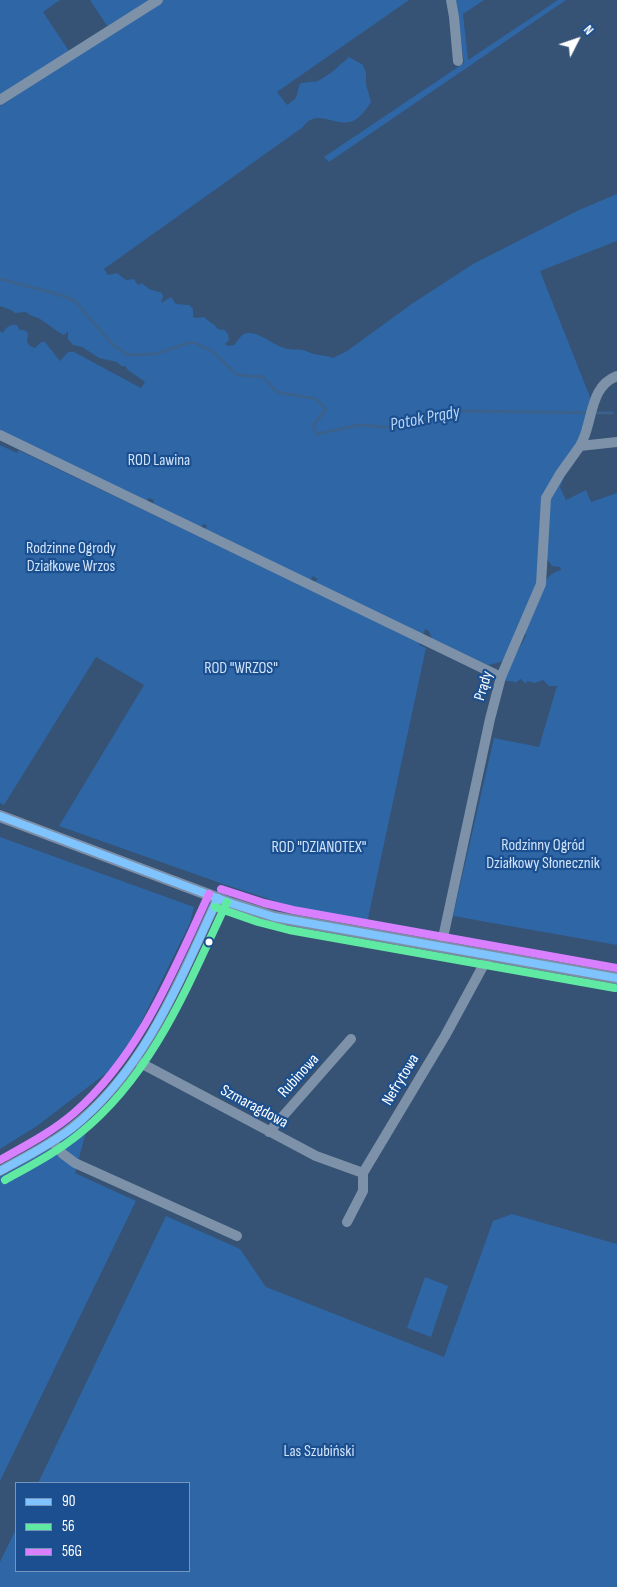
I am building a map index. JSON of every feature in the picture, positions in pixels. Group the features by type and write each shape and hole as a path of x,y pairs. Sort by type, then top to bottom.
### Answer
{"main road":[{"path":"0,816 218,898 274,917 617,978"}],"street":[{"path":"0,100 158,0"},
{"path":"451,0 458,61"},
{"name":"Prądy","path":"441,947 490,719 502,677 541,584 546,498 580,446 587,430 596,395 609,379 617,376"},
{"path":"0,435 502,677"},
{"path":"580,446 617,442"},
{"path":"0,1171 52,1141 80,1121 105,1097 134,1060 162,1017 218,898"},
{"name":"Nefrytowa","path":"347,1222 364,1191 363,1173 445,1036 489,956"},
{"name":"Rubinowa","path":"269,1132 351,1039"},
{"name":"Szmaragdowa","path":"134,1060 316,1156 363,1173"},
{"path":"52,1141 63,1154 75,1163 237,1236"}],"green space":[{"path":"0,0 60,0 43,12 69,51 96,35 0,97"},
{"path":"90,0 154,0 107,26"},
{"path":"163,0 409,0 277,92 287,105 296,98 301,83 318,81 349,57 363,65 366,73 366,84 371,102 360,116 348,122 321,118 309,121 104,269 108,275 117,273 126,280 134,279 138,285 142,283 149,289 162,293 161,303 171,297 176,304 189,305 193,309 193,317 204,317 218,329 225,330 229,340 225,344 228,346 234,345 243,335 252,333 284,348 303,350 333,358 347,351 413,303 473,264 579,210 617,194 617,241 540,271 592,402 571,467 560,487 566,500 586,490 591,502 617,493 617,945 453,916 494,738 539,747 557,686 549,686 543,680 535,683 527,681 526,684 521,679 515,683 502,678 526,636 525,633 501,662 488,665 432,639 429,631 425,629 424,633 421,634 316,584 315,581 318,579 313,576 310,581 205,530 207,525 203,524 201,528 152,505 154,500 149,498 146,502 0,433 0,331 3,333 10,326 17,325 20,330 28,333 27,342 30,346 35,348 41,342 45,342 60,361 68,352 74,352 141,388 145,382 125,366 99,358 82,347 73,345 68,339 68,332 66,331 67,333 63,335 26,312 15,313 0,306 0,106","holes":["546,496 547,559 552,566 560,567 561,570 546,580 536,606 531,595 541,579"]},
{"path":"456,0 484,0 463,14 468,60 558,0 566,0 329,162 324,157 464,63"},
{"path":"0,445 17,453 18,450 420,642 419,645 426,648 367,923 318,915 223,884 59,826 144,685 96,657 4,805 0,803"},
{"path":"0,837 194,907 190,923 122,1061 37,1126 0,1149"},
{"path":"90,1117 75,1173 136,1201 0,1481 0,1172"},
{"name":"Las Szubiński","path":"512,1214 617,1244 617,1587 0,1587 0,1562 15,1531 15,1572 190,1572 190,1482 38,1482 166,1216 240,1249 266,1287 444,1357 493,1221"},
{"path":"425,1277 448,1286 431,1337 407,1328"}],"waterway":[{"name":"Potok Prądy","path":"0,279 61,295 75,301 113,345 128,355 155,354 192,342 212,351 237,375 263,377 277,392 316,399 326,409 313,426 317,434 359,425 397,428 457,411 612,413"}],"transit line":[{"name":"90","path":"0,816 233,904 274,917 617,978"},
{"name":"56G","path":"221,889 293,910 617,968"},
{"name":"56G","path":"0,1160 66,1120 97,1090 118,1065 153,1011 209,894"},
{"name":"90","path":"0,1171 46,1146 72,1128 98,1105 120,1079 158,1022 218,898"},
{"name":"56","path":"5,1180 71,1141 105,1110 128,1085 148,1057 183,996 227,902"},
{"name":"56","path":"215,907 258,922 289,930 615,988"}],"park label":[{"name":"ROD Lawina","path":"159,461"},
{"name":"Rodzinne Ogrody Działkowe Wrzos","path":"71,558"},
{"name":"ROD \"WRZOS\"","path":"241,669"},
{"name":"ROD \"DZIANOTEX\"","path":"319,848"},
{"name":"Rodzinny Ogród Działkowy Słonecznik","path":"543,855"}]}
